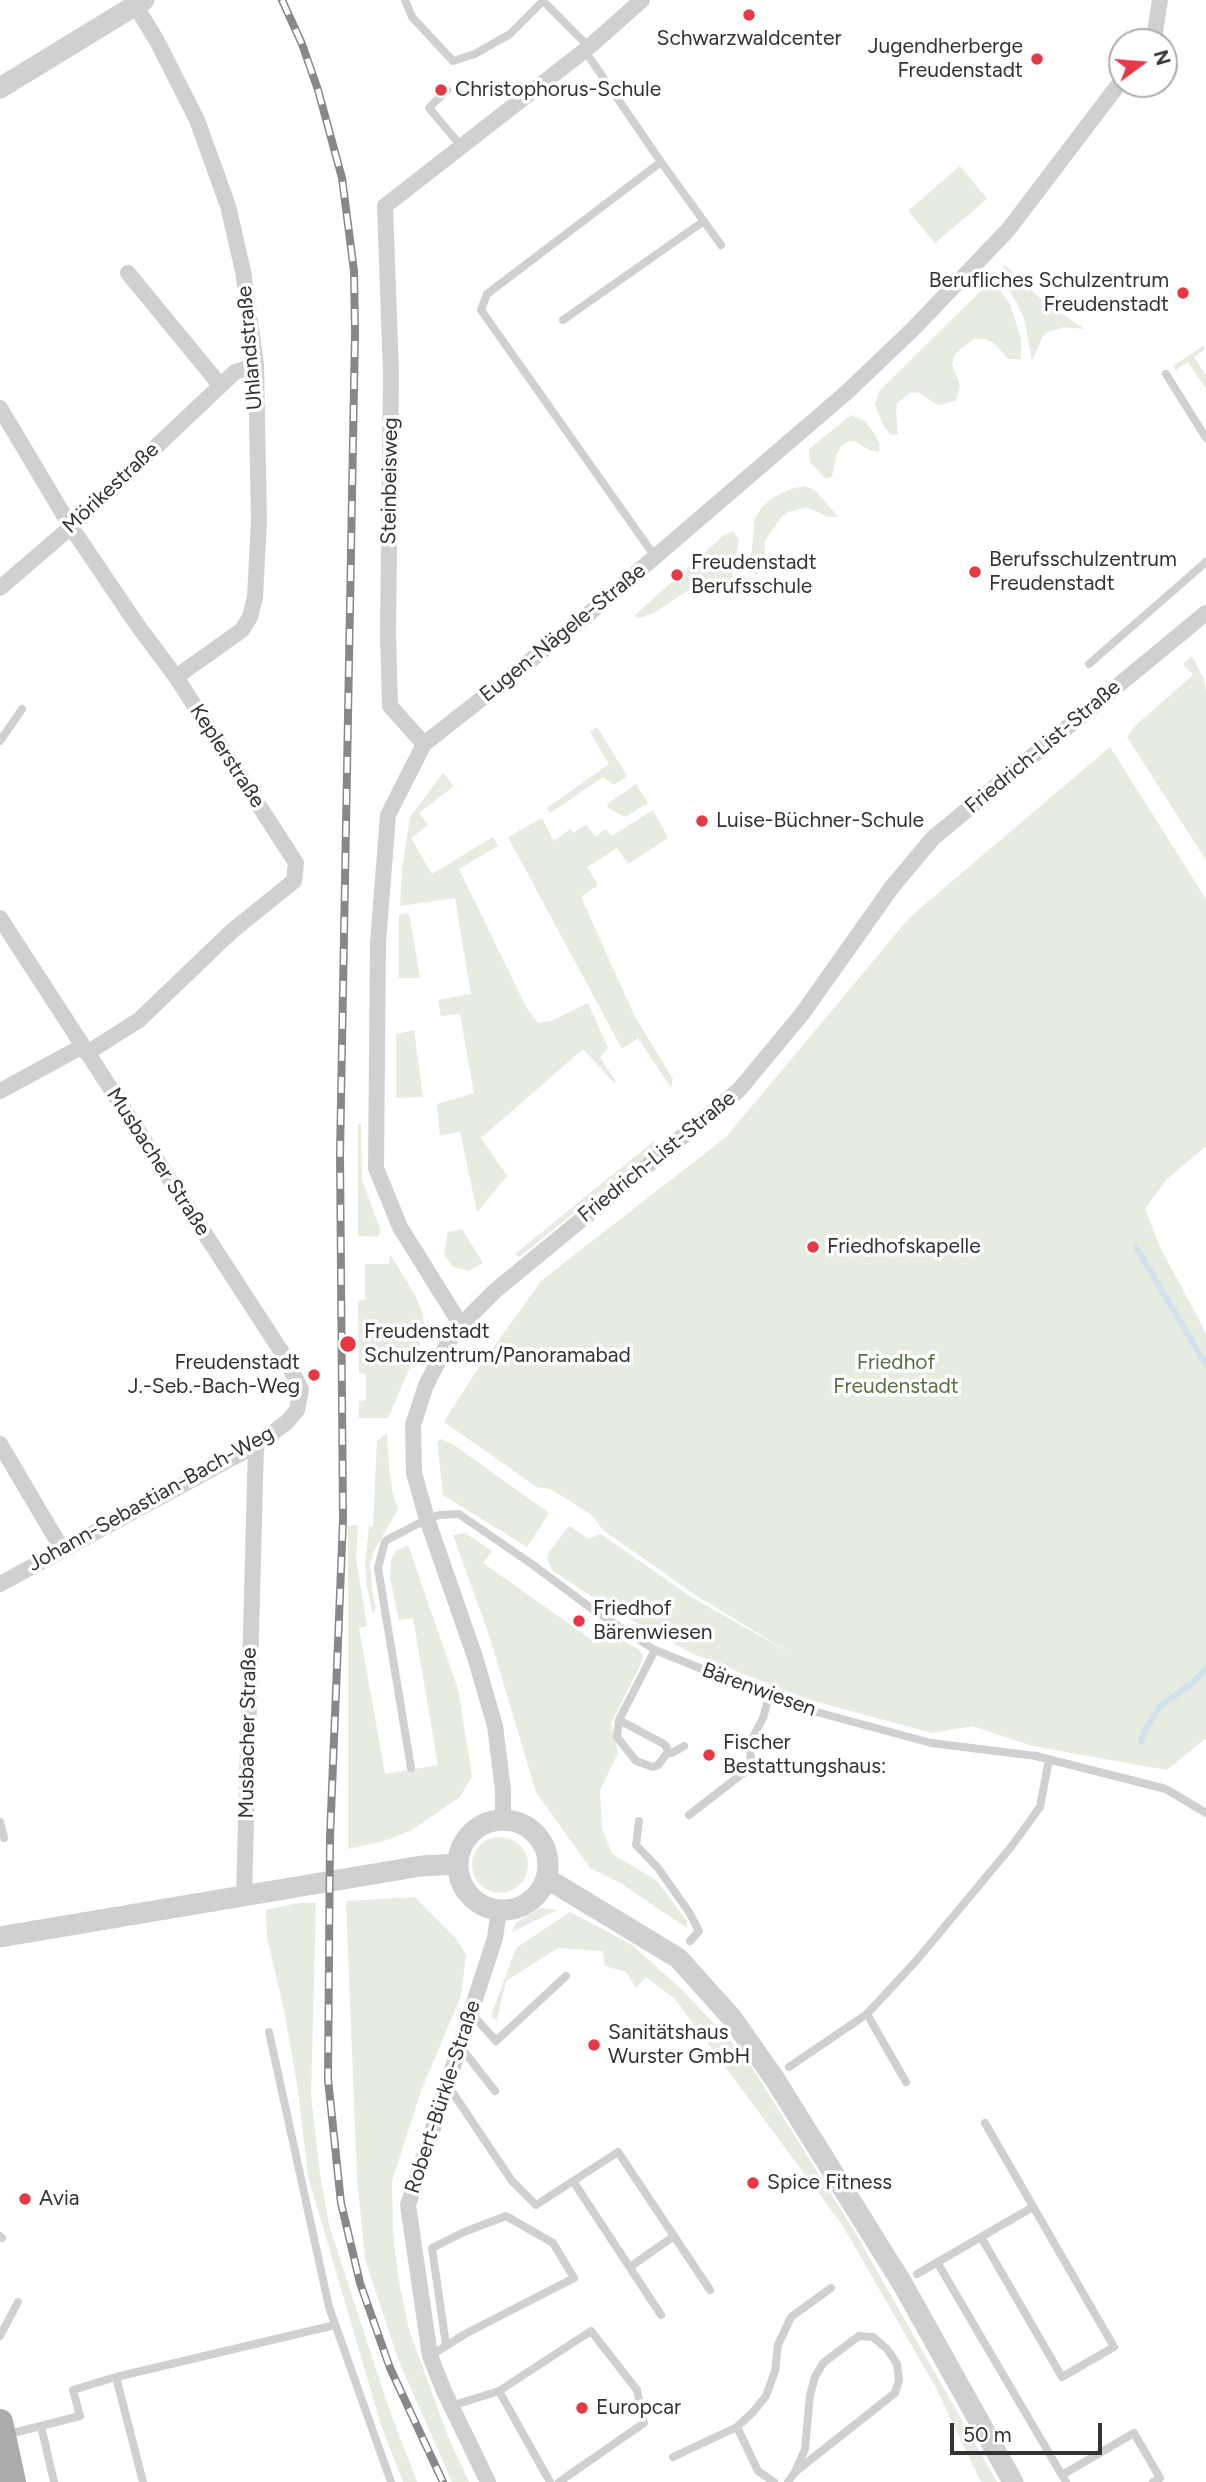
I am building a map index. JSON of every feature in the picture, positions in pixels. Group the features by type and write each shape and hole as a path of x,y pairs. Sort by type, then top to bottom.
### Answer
{"main road":[{"path":"1,2428 13,2482"}],"street":[{"path":"462,147 587,49 642,0"},
{"path":"1156,28 1160,0"},
{"path":"0,88 139,3"},
{"name":"Uhlandstraße","path":"139,3 197,120 228,206 243,271 256,365 259,521 250,617 242,630 176,677"},
{"name":"Eugen-Nägele-Straße","path":"461,1325 400,1227 376,1168 378,943 388,816 424,744 521,669 656,558 773,453 847,392 912,330 1009,230 1108,98"},
{"name":"Steinbeisweg","path":"424,744 390,706 388,634 391,374 385,206 462,147"},
{"path":"128,273 220,385"},
{"name":"Mörikestraße","path":"0,588 71,527 220,385 235,372 256,365"},
{"name":"Keplerstraße","path":"0,408 71,527 176,677 296,863 294,881 232,931 139,1020 0,1091"},
{"name":"Friedrich-List-Straße","path":"503,1819 503,1790 495,1726 414,1473 413,1425 426,1385 449,1341 496,1290 739,1090 802,1014 892,887 933,838 1206,613"},
{"name":"Musbacher Straße","path":"0,919 281,1351 301,1388 297,1410"},
{"name":"Johann-Sebastian-Bach-Weg","path":"0,1584 256,1445 287,1422 297,1410"},
{"path":"0,1444 62,1549"},
{"name":"Musbacher Straße","path":"244,1896 256,1445"},
{"path":"503,1819 518,1822 532,1830 542,1842 547,1857 546,1878 534,1898 523,1906 509,1910 481,1905 470,1896 461,1885 458,1864 458,1855 464,1841 474,1829 503,1819"},
{"path":"0,1937 421,1866 458,1864"},
{"path":"546,1878 678,1958 732,2018 774,2078 895,2272 1013,2482"},
{"name":"Robert-Bürkle-Straße","path":"488,2482 430,2356 408,2205 495,1938 499,1910"},
{"path":"0,1953 51,1928"}],"lane":[{"path":"405,0 412,17 453,61 475,54 510,34 542,0 587,49 661,162 721,245"},
{"path":"447,90 429,108 462,147"},
{"path":"656,558 481,310 487,293 661,162"},
{"path":"563,320 704,221"},
{"path":"1166,374 1206,438"},
{"path":"1088,664 1206,562"},
{"path":"0,741 22,709"},
{"name":"Bärenwiesen","path":"427,1519 459,1514 595,1612 655,1650 791,1705 931,1743 1049,1759 1166,1789 1206,1813"},
{"path":"411,1768 378,1568 385,1541 427,1519"},
{"path":"655,1650 619,1720 617,1737 636,1761 653,1767 658,1765 668,1752 684,1746"},
{"path":"689,1815 751,1767 750,1743 763,1718 769,1696"},
{"path":"619,1720 662,1743 668,1752"},
{"path":"789,2067 867,2014 1011,1847 1040,1807 1049,1759"},
{"path":"639,1821 636,1845 658,1868 699,1931 690,1941"},
{"path":"0,1822 4,1838"},
{"path":"470,2012 496,2041 566,1976"},
{"path":"867,2014 906,2082"},
{"path":"270,2032 329,2307 391,2482"},
{"path":"459,2045 495,2091"},
{"path":"447,2084 512,2181 536,2205 618,2152 710,2290"},
{"path":"981,2236 1062,2377 1114,2347 985,2123"},
{"path":"573,2181 661,2315"},
{"path":"917,2274 1033,2207"},
{"path":"430,2356 574,2278 553,2243 506,2216 432,2248 446,2345"},
{"path":"630,2267 674,2236"},
{"path":"937,2262 1064,2478 1134,2433 1160,2478 1153,2482"},
{"path":"673,2457 737,2427 753,2412 766,2396 775,2371 778,2345 791,2318 831,2288"},
{"path":"0,2336 18,2302"},
{"path":"1,2428 41,2426 80,2416 73,2390 116,2377 335,2325"},
{"path":"451,2406 499,2391 590,2331 637,2390 644,2423 559,2482"},
{"path":"788,2482 805,2449 810,2395 815,2377 823,2363 859,2336 873,2337 887,2349 897,2364 899,2380 895,2393 795,2472"},
{"path":"116,2377 143,2482"},
{"path":"499,2391 550,2482"},
{"path":"41,2426 54,2482"},
{"path":"737,2427 758,2471 775,2482"}],"green space":[{"path":"960,166 987,199 935,243 908,211"},
{"path":"1005,265 1040,298 1084,329 1064,327 1047,332 1032,361 1025,322 999,274"},
{"path":"987,285 996,285 1010,304 1021,338 1021,359 1008,359 994,343 985,339 974,339 955,354 952,365 960,385 956,400 941,405 918,392 910,393 897,403 898,434 891,435 884,427 875,405 879,391"},
{"path":"1203,346 1205,349 1194,357 1206,375 1206,389 1188,362 1176,370 1173,366"},
{"path":"851,415 865,421 880,445 879,452 869,450 854,441 848,442 841,446 832,476 826,479 810,462 809,449"},
{"path":"804,486 815,490 838,517 828,517 806,507 788,512 781,517 765,541 764,567 761,573 755,575 750,566 755,518 762,507 774,497"},
{"path":"733,531 739,541 731,582 722,588 695,586 652,614 638,618 634,616 723,536"},
{"path":"1192,656 1204,680 1206,692 1206,860 1127,737 1135,726 1193,675 1183,664"},
{"path":"597,727 627,776 614,785 603,777 550,813 547,808 609,764 590,732"},
{"name":"Friedhof Freudenstadt","path":"1110,747 1206,899 1206,1146 1166,1180 1145,1209 1160,1247 1206,1333 1206,1738 1167,1770 1032,1746 973,1726 932,1733 810,1700 693,1654 601,1603 553,1571 547,1560 549,1552 569,1526 589,1539 601,1534 691,1597 790,1653 694,1594 603,1530 591,1514 550,1489 537,1487 444,1422 475,1373 542,1280 726,1137 910,917"},
{"path":"443,773 454,786 419,813 428,825 411,838 432,874 493,837 498,846 459,869 526,1007 538,1023 551,1021 588,1003 608,1048 600,1058 616,1081 614,1083 583,1049 481,1138 507,1176 477,1212 460,1131 440,1136 437,1104 474,1093 460,1014 441,1016 438,1000 471,994 455,898 400,906 410,817"},
{"path":"636,784 648,803 625,817 608,808 607,804"},
{"path":"653,810 668,838 628,864 617,848 587,867 598,885 581,897 635,1017 673,1079 671,1088 638,1038 622,1049 508,837 542,818 554,841 570,829 573,833 586,825 596,837 605,829 612,836"},
{"path":"409,913 420,978 399,978 399,915"},
{"path":"414,1030 423,1097 396,1098 396,1034"},
{"path":"358,1124 361,1124 362,1180 381,1232 377,1237 358,1236"},
{"path":"654,1141 658,1146 519,1257 515,1254"},
{"path":"462,1229 483,1263 469,1271 453,1267 444,1254 448,1232"},
{"path":"390,1254 416,1297 424,1326 419,1346 388,1418 359,1418 359,1401 366,1400 366,1374 359,1373 358,1301 365,1300 365,1264 389,1264"},
{"path":"387,1433 393,1495 398,1509 370,1563 376,1608 373,1614 365,1562 369,1527 373,1526 377,1441"},
{"path":"441,1439 454,1445 549,1513 527,1547 443,1495 437,1442"},
{"path":"358,1525 356,1558 367,1626 359,1628 385,1774 438,1765 413,1618 399,1620 390,1578 391,1560 396,1551 408,1545 458,1689 472,1776 460,1797 410,1831 384,1841 348,1849 348,1526"},
{"path":"465,1533 492,1551 483,1563 596,1643 605,1631 643,1654 641,1664 611,1723 618,1753 600,1790 602,1829 612,1854 656,1880 687,1921 687,1928 622,1884 590,1868 536,1792 490,1638 453,1535"},
{"path":"500,1837 511,1839 520,1845 526,1854 526,1876 520,1885 511,1891 500,1893 489,1891 480,1885 474,1876 472,1865 474,1854 480,1845 489,1839"},
{"path":"415,1897 456,1939 466,1955 461,1996 421,2091 392,2181 393,2231 398,2276 409,2330 449,2439 469,2482 452,2482 398,2359 365,2259 357,2178 346,1901"},
{"path":"297,1903 316,1903 311,2096 329,2225 388,2406 417,2482 403,2482 381,2425 308,2176 298,2090 285,2015 267,1937 266,1910"},
{"path":"540,1908 557,1910 512,1932 516,1923"},
{"path":"570,1912 632,1945 681,1989 745,2056 856,2234 997,2482 981,2482 936,2388 843,2226 675,1999 646,1977 636,1988 626,1972 605,1966 603,1951 558,1948 506,1981 497,2020 491,2016 516,1948"}],"waterway":[{"path":"1136,1247 1206,1365"},
{"path":"1141,1742 1160,1706 1192,1683 1206,1668"}],"railway":[{"path":"282,0 302,44 318,90 342,178 354,271 340,1154 343,1520 330,1837 328,2079 341,2203 360,2283 390,2368 443,2482"}],"place":[{"name":"Schwarzwaldcenter","path":"749,15"},
{"name":"Jugendherberge Freudenstadt","path":"1037,59"},
{"name":"Christophorus-Schule","path":"441,90"},
{"name":"Berufliches Schulzentrum Freudenstadt","path":"1183,293"},
{"name":"Berufsschulzentrum Freudenstadt","path":"975,572"},
{"name":"Freudenstadt Berufsschule","path":"677,575"},
{"name":"Luise-Büchner-Schule","path":"702,821"},
{"name":"Friedhofskapelle","path":"813,1247"},
{"name":"Freudenstadt Schulzentrum/Panoramabad","path":"348,1344"},
{"name":"Freudenstadt J.-Seb.-Bach-Weg","path":"314,1375"},
{"name":"Friedhof Bärenwiesen","path":"579,1621"},
{"name":"Fischer Bestattungshaus:","path":"709,1755"},
{"name":"Sanitätshaus Wurster GmbH","path":"594,2045"},
{"name":"Spice Fitness","path":"753,2183"},
{"name":"Avia","path":"25,2199"},
{"name":"Europcar","path":"582,2408"}]}
